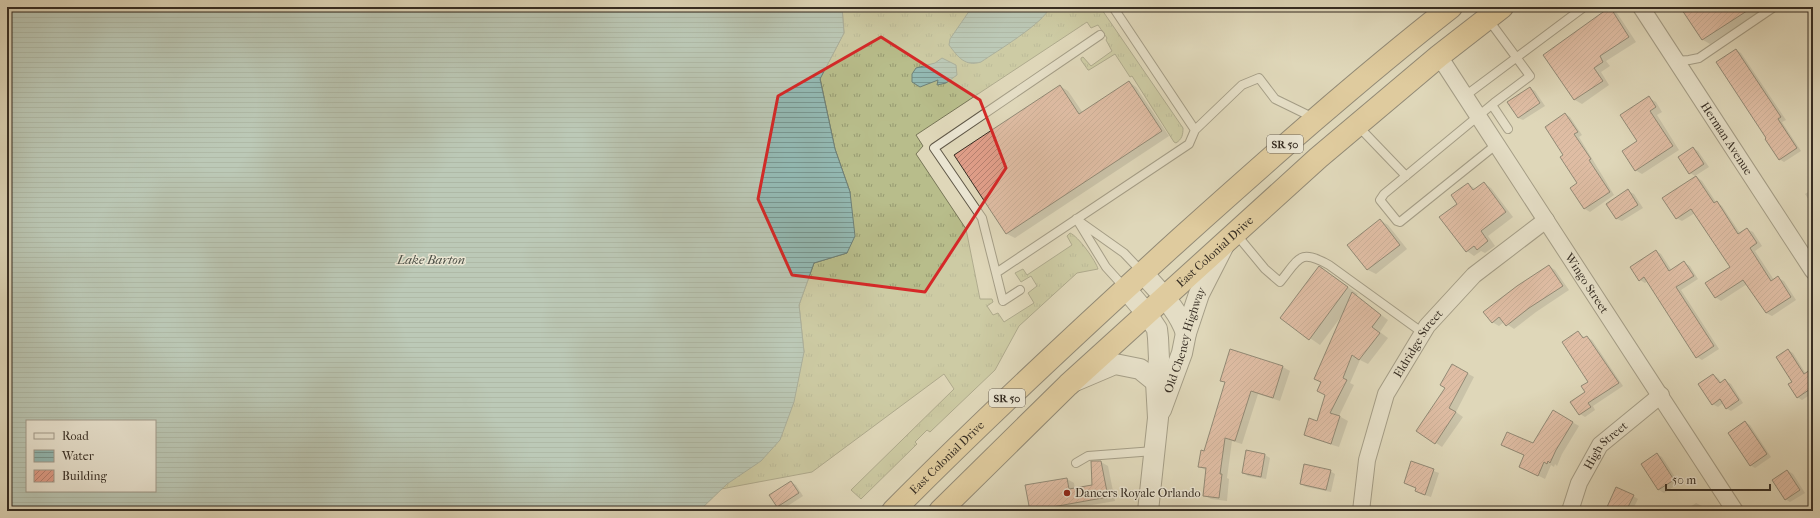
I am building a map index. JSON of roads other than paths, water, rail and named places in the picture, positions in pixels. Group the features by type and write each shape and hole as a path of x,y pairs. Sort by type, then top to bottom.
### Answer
{"highway":[{"name":"East Colonial Drive","path":"893,511 996,408 1125,288 1315,119 1452,7"},
{"name":"East Colonial Drive","path":"940,511 1068,385 1231,238 1357,125 1439,56 1495,13"}],"street":[{"name":"Herman Avenue","path":"1641,7 1813,271"},
{"name":"Wingo Street","path":"1439,56 1661,395 1735,511"},
{"name":"Eldridge Street","path":"1361,511 1367,460 1386,394 1427,326 1474,275 1546,220"},
{"name":"Old Cheney Highway","path":"1158,418 1182,353 1186,333 1199,294 1231,238"},
{"path":"1143,273 1176,310 1186,333"},
{"name":"Old Cheney Highway","path":"1125,288 1147,314 1157,329 1158,338 1159,359 1156,382 1158,418 1148,511"},
{"path":"1068,385 1116,364 1140,369 1156,382"},
{"name":"High Street","path":"1570,511 1579,484 1600,445 1661,395"}],"lane":[{"path":"1113,7 1195,130"},
{"path":"1465,96 1584,7"},
{"path":"1676,61 1699,58 1774,7"},
{"path":"1495,13 1516,57 1530,76 1492,105 1406,176 1380,198 1380,200 1397,221 1400,222 1497,144"},
{"path":"1020,290 1003,301 982,218 934,148 1100,35"},
{"path":"996,273 1189,144 1195,130 1242,85 1259,78 1275,99 1315,119"},
{"path":"1492,105 1508,129"},
{"path":"1357,125 1406,176"},
{"path":"1076,219 1124,253 1143,273"},
{"path":"1076,219 1106,267 1125,288"},
{"path":"1231,238 1280,282 1300,259 1309,255 1316,257 1423,333"},
{"path":"1076,463 1088,456 1155,451"}],"water":[{"name":"Lake Barton","path":"7,7 842,7 844,33 820,79 835,149 850,192 855,236 847,253 814,263 799,305 804,352 794,402 780,440 761,461 727,484 699,511 7,511"},
{"path":"972,7 1050,7 1046,14 1030,29 981,62 971,63 962,60 949,45 950,39"},
{"path":"942,58 956,65 957,75 946,83 937,85 938,80 920,87 912,82 912,74 916,68 935,63"}],"place":[{"name":"Dancers Royale Orlando","path":"1067,493"}]}
